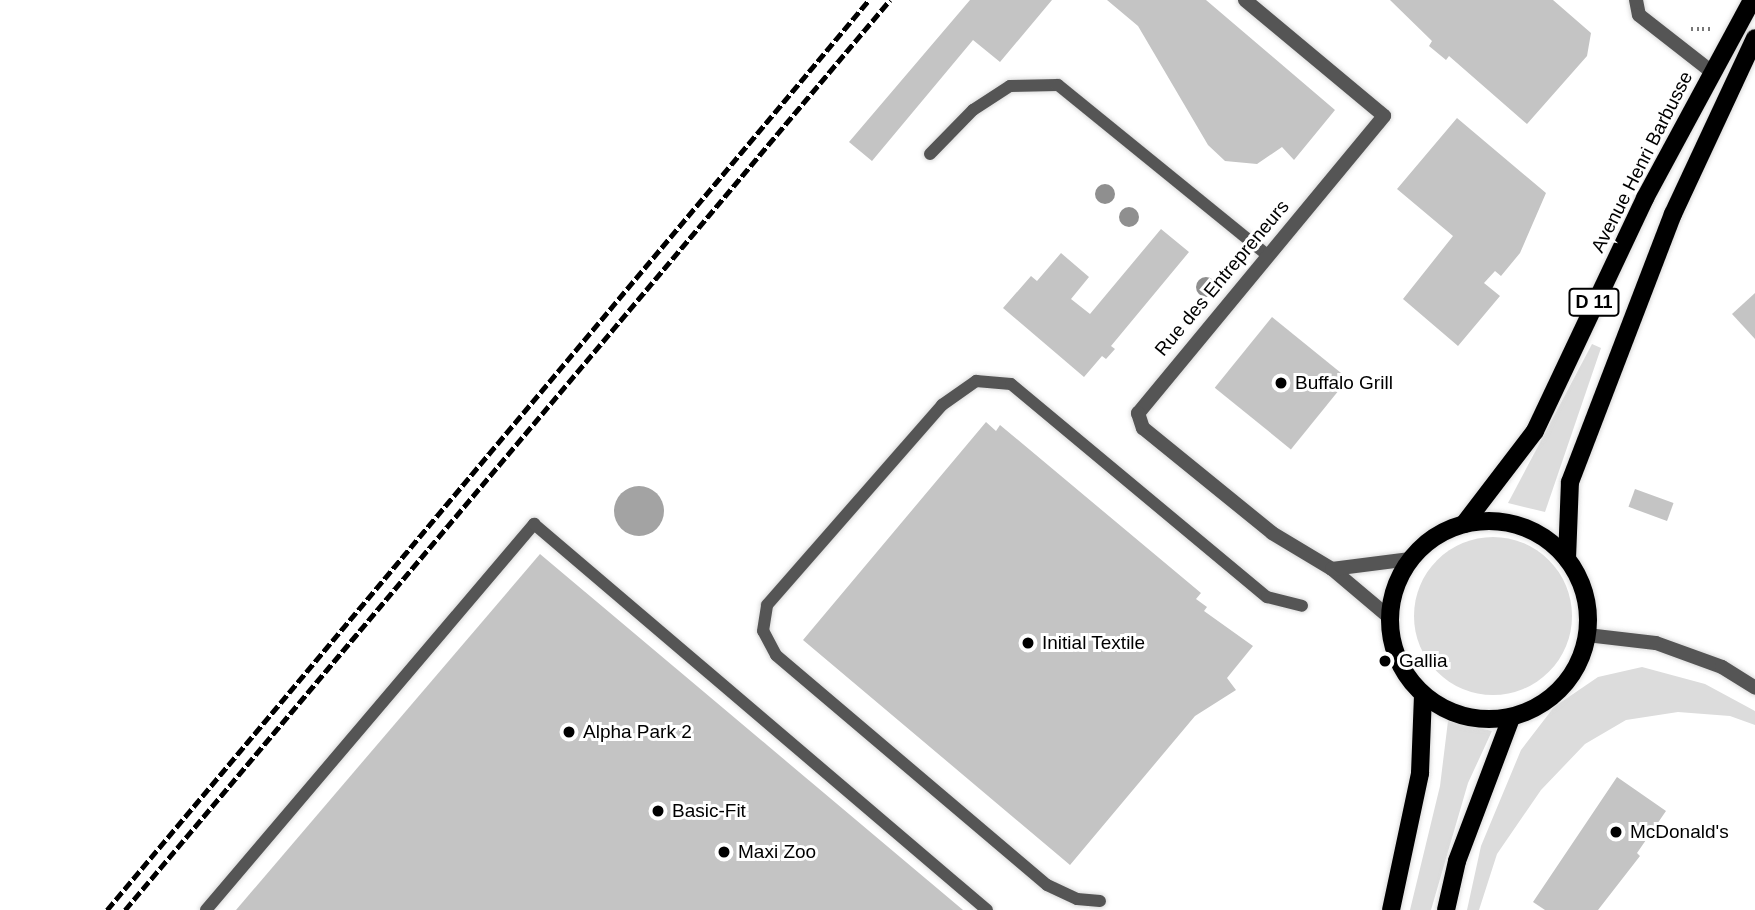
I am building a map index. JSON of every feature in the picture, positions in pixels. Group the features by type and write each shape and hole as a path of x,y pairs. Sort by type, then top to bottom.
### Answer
{"main road":[{"name":"Avenue Henri Barbusse","path":"1464,524 1535,432 1639,210 1752,0"},
{"name":"D 11","path":"1567,559 1570,482 1673,214 1755,38"},
{"path":"1492,521 1521,526 1546,539 1567,559 1584,595 1587,635 1578,664 1560,690 1535,708 1511,718 1476,719 1448,712 1423,695 1404,673 1392,646 1389,617 1395,586 1410,559 1434,537 1464,524 1492,521"},
{"path":"1391,909 1420,773 1423,695"},
{"path":"1446,910 1461,850 1511,718"}],"street":[{"name":"Rue des Entrepreneurs","path":"1245,0 1384,116 1138,413 1143,428 1272,533 1332,569"},
{"path":"1636,0 1639,15 1712,72"},
{"path":"1332,569 1410,559"},
{"path":"1332,569 1389,617"},
{"path":"1587,635 1656,643 1722,667 1755,688"}],"lane":[{"path":"930,154 973,110 1010,86 1058,85 1267,255"},
{"path":"1100,901 1077,899 1047,885 775,654 763,631 767,605 942,405 976,381 1011,384 1267,597 1302,606"},
{"path":"206,910 534,524 987,910"}],"path":[{"path":"1678,27 1716,28"}],"shaded area":[{"path":"1592,344 1601,348 1545,512 1508,503"},
{"path":"639,486 656,494 664,511 656,528 639,536 622,528 614,511 622,494"},
{"path":"1493,537 1523,543 1549,560 1566,586 1572,616 1566,646 1549,672 1523,689 1493,695 1463,689 1437,672 1420,646 1414,616 1420,586 1437,560 1463,543"},
{"path":"1642,667 1705,684 1755,711 1755,725 1730,716 1678,712 1626,720 1585,744 1541,790 1497,854 1479,910 1467,910 1481,846 1521,750 1554,707 1598,677"},
{"path":"1448,721 1492,731 1468,783 1431,910 1410,910 1440,786"}],"building":[{"path":"970,0 1052,0 1000,62 973,40 872,161 849,142"},
{"path":"1107,0 1206,0 1335,110 1294,160 1282,147 1257,164 1225,161 1208,145 1138,26"},
{"path":"1390,0 1553,0 1591,33 1587,56 1527,124 1449,56 1446,60 1429,46 1432,41"},
{"path":"1457,118 1546,193 1520,253 1501,276 1495,271 1484,283 1500,296 1458,346 1403,299 1453,236 1397,189"},
{"path":"1161,229 1189,252 1111,346 1115,349 1106,359 1102,356 1084,377 1003,308 1031,276 1037,281 1061,253 1089,277 1071,299 1090,314"},
{"path":"1755,293 1755,339 1732,314"},
{"name":"Buffalo Grill","path":"1272,317 1348,379 1291,449 1215,388"},
{"name":"Initial Textile","path":"986,422 996,431 1000,425 1201,593 1196,599 1207,607 1204,611 1253,646 1227,678 1236,690 1195,716 1070,865 803,640"},
{"path":"1635,489 1674,503 1667,521 1629,507"},
{"name":"Alpha Park 2","path":"540,554 963,910 236,910"},
{"name":"McDonald's","path":"1617,777 1666,811 1637,853 1640,856 1598,910 1545,910 1533,902"}],"railway":[{"path":"107,910 869,0"},
{"path":"125,910 890,0"}],"place":[{"name":"Buffalo Grill","path":"1281,383"},
{"name":"Initial Textile","path":"1028,643"},
{"name":"Gallia","path":"1385,661"},
{"name":"Alpha Park 2","path":"569,732"},
{"name":"Basic-Fit","path":"658,811"},
{"name":"McDonald's","path":"1616,832"},
{"name":"Maxi Zoo","path":"724,852"}]}
